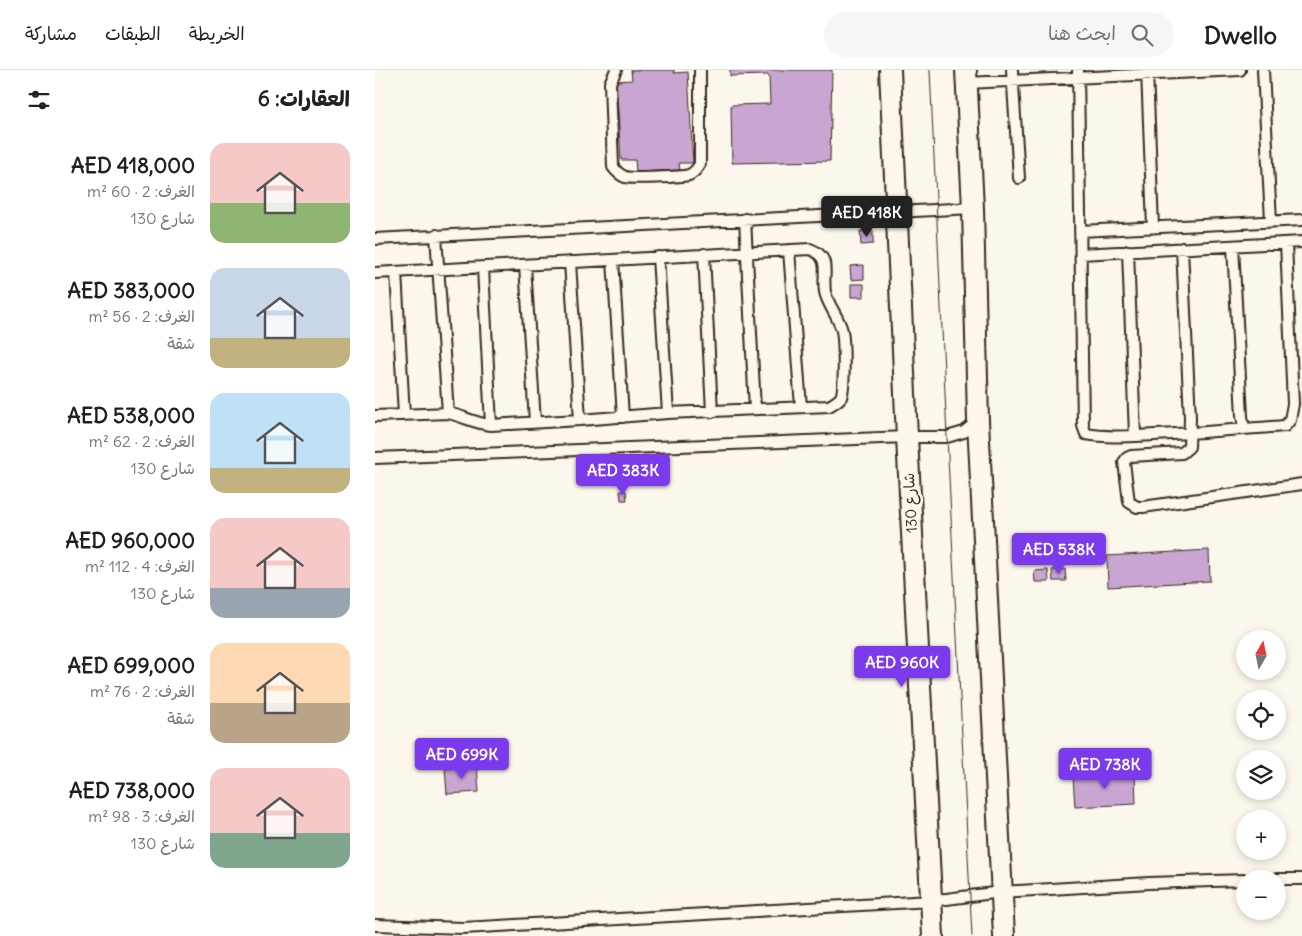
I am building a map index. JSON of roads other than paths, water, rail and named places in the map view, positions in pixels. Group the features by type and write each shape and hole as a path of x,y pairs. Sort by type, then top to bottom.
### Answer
{"street":[{"name":"شارع 130","path":"890,70 933,936"},
{"path":"967,77 973,208 978,421 1004,936"}],"lane":[{"path":"616,70 610,83 613,167 627,178 681,176 691,174 697,169 700,164 700,70"},
{"path":"1012,70 1019,178"},
{"path":"967,77 1013,81 1078,74 1240,70"},
{"path":"1263,70 1271,221"},
{"path":"1147,72 1153,228"},
{"path":"1078,74 1083,426 1086,434 1095,436 1190,434 1285,426 1290,420 1292,412 1286,243"},
{"path":"375,239 973,208"},
{"path":"745,219 755,409"},
{"path":"1080,231 1302,220"},
{"path":"436,235 448,413"},
{"path":"1081,254 1302,242"},
{"path":"1233,246 1244,429"},
{"path":"1182,248 1189,447 1182,454 1131,456 1127,458 1125,462 1129,502 1137,507 1143,507 1302,484"},
{"path":"375,273 810,249 823,257 825,292 842,332 844,384 840,398 829,406 667,413 491,425 481,424 448,413 375,416"},
{"path":"789,250 801,407"},
{"path":"1128,251 1135,436"},
{"path":"704,254 711,412"},
{"path":"658,257 667,413"},
{"path":"613,260 623,417"},
{"path":"570,262 580,420"},
{"path":"525,265 535,422"},
{"path":"483,268 491,425"},
{"path":"396,272 404,415"},
{"path":"375,458 947,437 963,432 978,421"},
{"path":"1286,879 1302,879"},
{"path":"375,925 463,928 931,901 1001,892 1149,883 1236,880"}],"tram line":[{"path":"930,70 972,936"}]}
